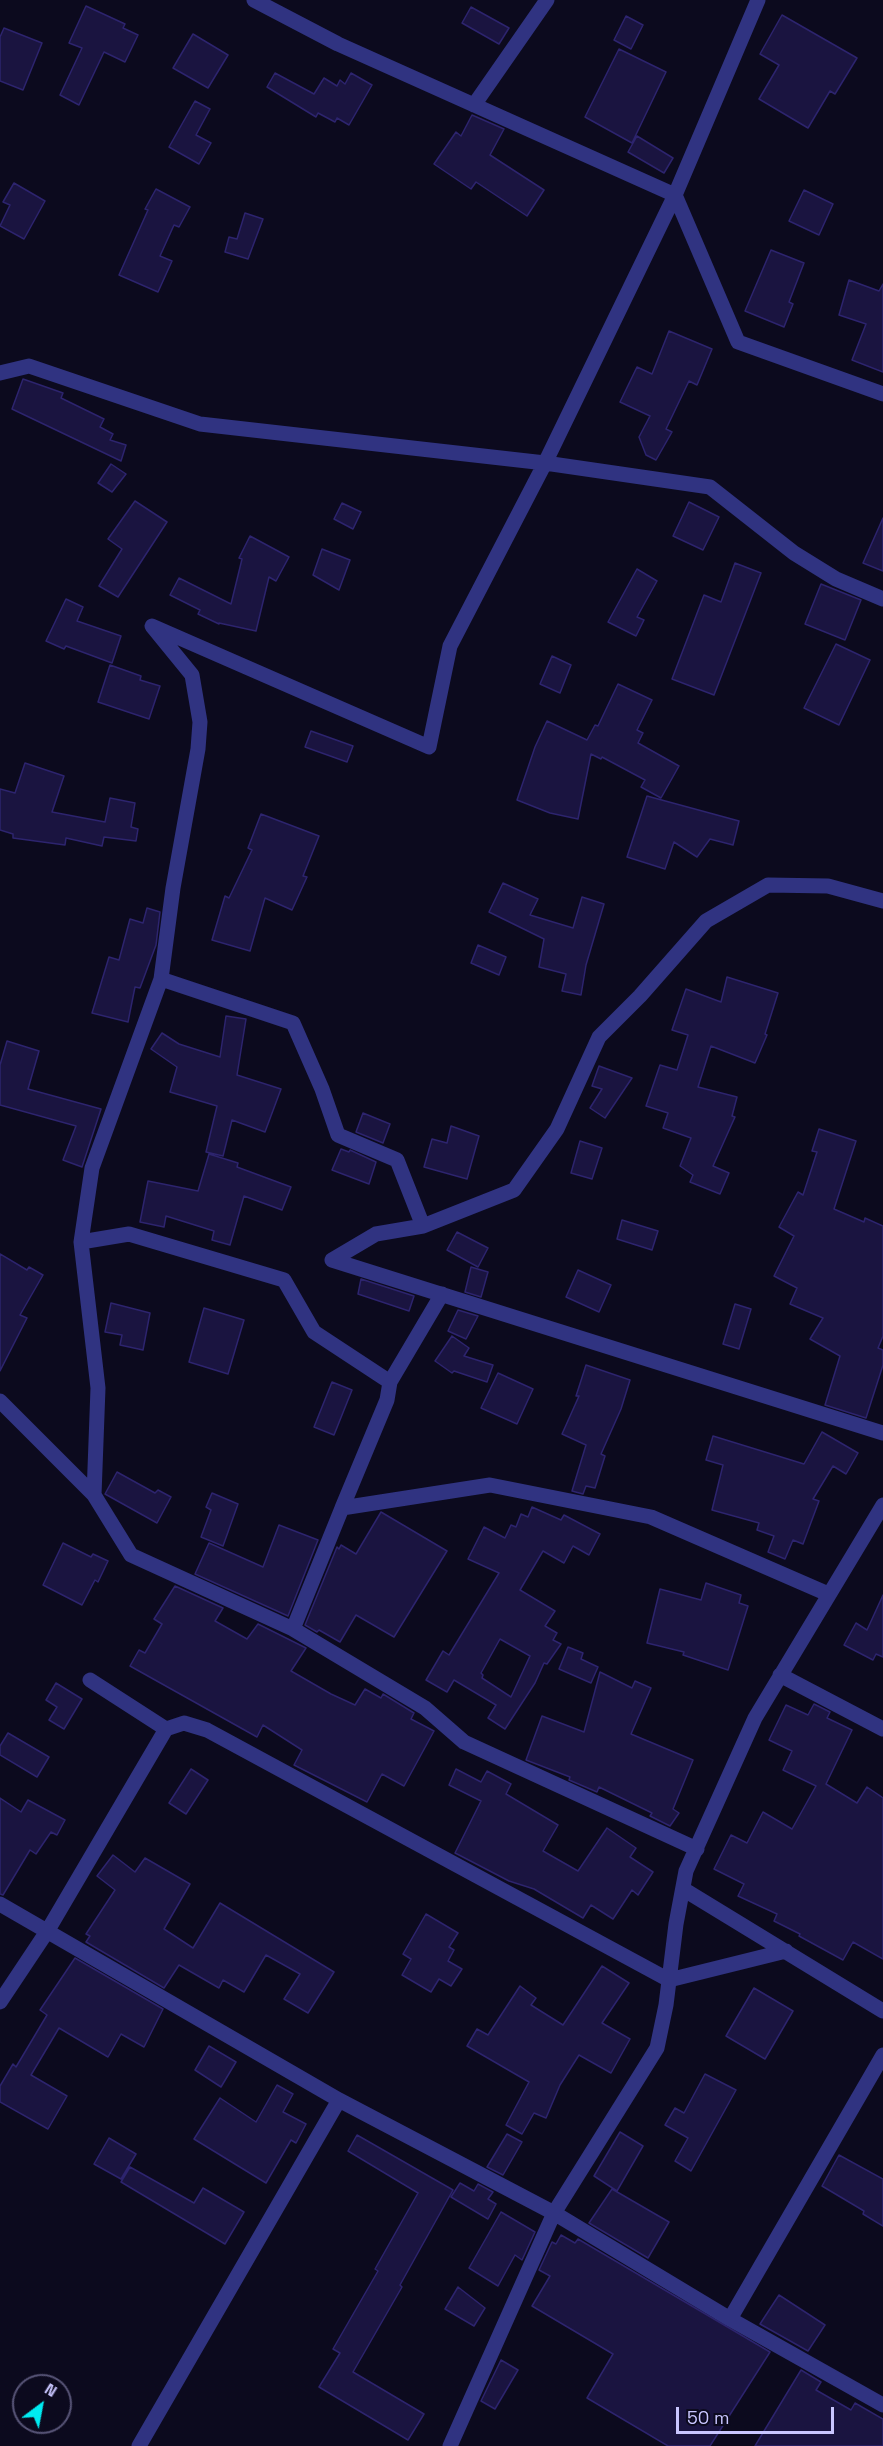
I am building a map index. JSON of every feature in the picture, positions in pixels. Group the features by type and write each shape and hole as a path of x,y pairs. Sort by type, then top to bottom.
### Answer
{"street":[{"path":"254,0 338,44 675,195 738,342 883,394"},
{"path":"474,105 547,0"},
{"path":"94,1495 98,1388 81,1242 92,1167 161,979 173,888 198,749 200,722 192,675 152,626 429,747 450,646 545,463 675,195 758,0"},
{"path":"0,373 29,366 200,424 545,463 710,487 794,554 836,579 883,599"},
{"path":"883,901 828,886 768,885 706,921 640,996 598,1037 557,1129 514,1190 423,1226 376,1234 333,1260 883,1433"},
{"path":"161,979 293,1023 322,1089 338,1135 397,1160 423,1226"},
{"path":"81,1242 129,1234 284,1280 314,1332 390,1382"},
{"path":"293,1629 387,1400 390,1382 442,1294"},
{"path":"0,1401 94,1495 131,1555 293,1629 425,1708 464,1742 697,1849"},
{"path":"342,1509 490,1485 651,1516 828,1594"},
{"path":"450,2446 554,2213 657,2048 686,1871 754,1718 880,1512"},
{"path":"780,1675 883,1729"},
{"path":"90,1680 166,1729"},
{"path":"0,2002 48,1930 166,1729 184,1723 207,1730 669,1980 786,1951"},
{"path":"683,1889 883,2011"},
{"path":"0,1904 339,2100 554,2213 730,2319 883,2405"},
{"path":"730,2319 883,2055"},
{"path":"139,2446 339,2100"}],"building":[{"path":"86,6 125,24 123,28 138,35 125,62 104,52 79,105 60,95 82,48 69,43"},
{"path":"471,7 509,28 499,44 462,23"},
{"path":"782,15 857,58 835,94 830,91 808,128 759,99 779,65 760,54"},
{"path":"626,16 643,25 631,49 614,40"},
{"path":"4,28 42,43 23,90 0,81 0,37"},
{"path":"193,34 228,55 208,88 173,68"},
{"path":"619,49 666,72 632,143 585,117"},
{"path":"275,73 314,94 324,78 337,86 340,80 345,84 351,73 372,85 349,125 337,118 335,122 318,113 316,117 267,87"},
{"path":"195,101 210,109 196,135 211,143 199,164 169,147"},
{"path":"472,115 504,129 490,155 544,190 527,216 476,182 471,189 434,164 456,132 461,136"},
{"path":"637,136 673,158 664,173 628,152"},
{"path":"14,183 45,201 24,239 0,226 10,205 3,202"},
{"path":"156,189 190,207 179,227 174,225 160,256 172,261 158,292 119,275 148,210 145,209"},
{"path":"804,190 833,204 819,235 789,221"},
{"path":"245,213 263,219 248,259 225,252 229,237 237,239"},
{"path":"771,250 804,263 789,302 793,304 784,327 745,311"},
{"path":"849,280 879,291 883,284 883,372 852,360 866,324 839,315"},
{"path":"669,331 712,349 697,385 689,381 666,429 672,432 656,460 646,455 639,437 650,416 620,402 637,367 652,374"},
{"path":"23,379 63,393 61,398 104,419 100,427 113,434 110,440 126,445 121,461 12,409"},
{"path":"111,464 126,474 112,492 98,483"},
{"path":"135,501 167,522 118,597 99,586 122,549 108,539"},
{"path":"689,502 719,517 703,550 673,536"},
{"path":"342,503 361,512 353,529 334,519"},
{"path":"883,518 883,571 863,563"},
{"path":"250,536 289,557 276,581 269,577 256,631 219,624 198,614 200,610 170,595 179,578 231,604 242,559 239,558"},
{"path":"322,549 350,560 339,590 313,575"},
{"path":"735,563 761,573 714,695 672,679 704,595 721,602"},
{"path":"637,569 657,581 637,617 644,620 636,636 608,622"},
{"path":"821,584 861,600 845,640 805,624"},
{"path":"66,599 83,607 77,621 121,636 112,663 66,646 64,649 46,641"},
{"path":"836,644 870,660 839,725 804,708"},
{"path":"552,656 571,665 560,693 540,684"},
{"path":"110,665 141,676 140,680 160,686 149,719 98,702"},
{"path":"618,684 652,700 637,730 643,733 638,743 679,766 661,798 641,787 645,780 602,757 601,759 591,754 578,819 550,813 517,800 535,747 547,721 587,740 595,725 598,726"},
{"path":"311,731 353,746 347,762 305,747"},
{"path":"25,763 64,776 52,812 105,822 110,798 135,803 131,827 138,829 136,841 104,837 102,846 66,838 65,845 13,838 13,834 0,830 0,789 15,793"},
{"path":"647,796 739,821 733,845 710,839 697,857 674,842 665,869 627,857"},
{"path":"261,814 319,836 303,876 307,877 292,910 265,898 250,951 212,940 225,896 229,898 252,850 248,848"},
{"path":"503,883 538,899 530,915 573,928 582,897 604,904 586,965 581,995 562,991 566,974 539,967 544,939 489,912"},
{"path":"147,908 160,912 156,945 140,988 135,987 128,1022 92,1013 109,957 119,960 130,919 143,923"},
{"path":"478,945 506,957 499,975 471,963"},
{"path":"727,977 778,993 765,1034 767,1035 755,1063 711,1046 698,1087 737,1097 732,1116 735,1117 713,1166 729,1173 720,1194 690,1182 693,1175 680,1166 691,1138 663,1128 668,1113 646,1106 660,1065 677,1070 688,1035 672,1030 686,989 721,1002"},
{"path":"226,1016 246,1019 237,1075 281,1089 265,1132 232,1120 223,1156 206,1152 217,1106 170,1092 177,1067 151,1049 162,1033 179,1044 220,1057"},
{"path":"7,1041 39,1051 28,1089 101,1109 82,1167 63,1160 76,1126 0,1105 0,1065"},
{"path":"599,1066 632,1078 605,1118 590,1108 602,1089 592,1086"},
{"path":"363,1113 390,1124 383,1143 356,1132"},
{"path":"451,1126 479,1136 467,1179 424,1167 432,1139 447,1143"},
{"path":"819,1129 856,1141 834,1209 864,1222 865,1218 883,1226 883,1336 878,1348 883,1350 883,1365 866,1418 825,1405 840,1356 810,1339 823,1318 790,1304 797,1288 774,1276 794,1236 779,1227 798,1192 803,1195 817,1152 812,1151"},
{"path":"580,1141 602,1148 592,1179 571,1173"},
{"path":"341,1149 349,1152 350,1150 376,1162 369,1184 332,1170"},
{"path":"209,1154 238,1163 237,1167 291,1187 282,1210 244,1196 230,1245 212,1240 214,1231 166,1216 164,1227 140,1222 148,1181 198,1191"},
{"path":"622,1220 658,1231 652,1250 617,1239"},
{"path":"457,1232 488,1248 478,1267 447,1250"},
{"path":"0,1254 27,1270 29,1267 43,1275 20,1315 27,1318 0,1371"},
{"path":"471,1267 488,1272 481,1297 465,1292"},
{"path":"578,1270 611,1285 599,1312 566,1297"},
{"path":"361,1279 414,1296 409,1311 358,1294"},
{"path":"111,1303 150,1313 143,1350 120,1345 122,1335 105,1332"},
{"path":"735,1304 751,1309 739,1349 723,1344"},
{"path":"204,1308 244,1320 228,1374 189,1362"},
{"path":"458,1310 478,1316 466,1339 448,1331"},
{"path":"452,1336 469,1348 464,1356 493,1365 487,1382 454,1371 452,1373 435,1361"},
{"path":"586,1365 630,1380 621,1409 601,1454 605,1456 595,1488 586,1486 583,1494 572,1491 586,1445 562,1434 579,1396 576,1396"},
{"path":"498,1373 533,1389 517,1424 481,1408"},
{"path":"332,1382 352,1390 334,1435 314,1427"},
{"path":"822,1432 858,1453 846,1474 833,1466 813,1499 819,1501 803,1544 793,1540 785,1559 768,1552 774,1536 757,1530 759,1523 712,1510 723,1465 706,1460 713,1436 804,1464"},
{"path":"117,1472 155,1493 158,1490 171,1497 157,1523 105,1494"},
{"path":"212,1493 238,1504 223,1546 201,1537 211,1510 206,1507"},
{"path":"532,1507 561,1520 564,1515 600,1534 589,1555 573,1546 564,1563 543,1551 520,1590 555,1611 545,1626 557,1633 553,1640 561,1644 547,1664 544,1663 535,1683 505,1729 488,1718 496,1705 454,1680 447,1692 426,1680 443,1651 449,1655 499,1573 468,1559 484,1527 505,1538 511,1525 516,1527 521,1514 528,1517","holes":["500,1639 530,1656 511,1697 482,1678 481,1673"]},
{"path":"381,1512 447,1551 394,1637 356,1615 340,1642 305,1625 337,1547 339,1549 341,1545 356,1554"},
{"path":"279,1525 318,1540 288,1616 195,1574 209,1543 263,1567"},
{"path":"63,1543 91,1557 93,1554 108,1561 98,1582 95,1580 82,1605 43,1585"},
{"path":"706,1583 741,1595 739,1603 748,1606 728,1670 683,1655 684,1652 647,1643 660,1589 701,1600"},
{"path":"175,1586 223,1608 215,1621 247,1639 258,1624 306,1648 291,1671 331,1694 355,1705 365,1689 381,1698 383,1694 414,1713 411,1719 434,1731 404,1786 382,1774 367,1802 294,1765 302,1750 263,1725 257,1737 130,1666 139,1650 145,1653 162,1624 154,1619"},
{"path":"883,1595 883,1657 876,1654 873,1660 844,1645 856,1623 867,1630"},
{"path":"568,1647 583,1653 581,1659 598,1667 591,1683 559,1669"},
{"path":"600,1672 632,1688 635,1681 651,1688 631,1734 693,1760 673,1809 679,1813 670,1826 650,1816 652,1813 599,1787 597,1792 569,1780 570,1777 526,1760 542,1716 584,1732"},
{"path":"56,1683 82,1699 64,1729 49,1720 57,1707 46,1700"},
{"path":"814,1704 830,1712 827,1718 852,1730 826,1784 857,1803 867,1787 883,1798 883,1959 853,1942 843,1960 774,1921 777,1914 738,1896 744,1884 714,1869 731,1835 747,1843 763,1812 792,1829 816,1786 783,1770 792,1751 769,1740 786,1705 808,1715"},
{"path":"8,1733 49,1757 37,1777 0,1755 0,1746"},
{"path":"191,1769 208,1780 186,1814 169,1803"},
{"path":"456,1769 481,1782 487,1771 511,1784 506,1794 558,1825 543,1851 578,1871 607,1828 636,1848 630,1857 653,1872 638,1895 632,1890 613,1919 591,1905 583,1918 534,1889 509,1881 455,1853 481,1801 449,1785"},
{"path":"0,1798 21,1812 28,1800 65,1820 57,1835 51,1832 36,1854 30,1850 3,1895 0,1894"},
{"path":"113,1855 135,1872 145,1858 190,1884 164,1929 193,1948 220,1903 334,1972 308,2013 284,1999 300,1974 266,1955 244,1992 223,1980 219,1988 179,1965 164,1988 86,1942 90,1936 86,1934 115,1890 97,1876"},
{"path":"426,1914 458,1933 449,1947 454,1950 448,1961 462,1969 451,1986 439,1979 431,1992 402,1975 411,1959 403,1954"},
{"path":"75,1958 163,2009 144,2047 121,2034 108,2057 59,2028 31,2075 67,2096 48,2129 0,2102 0,2086 13,2064 16,2067 47,2015 40,2010"},
{"path":"602,1966 629,1983 602,2023 630,2039 611,2073 579,2055 560,2085 546,2118 534,2113 522,2134 506,2125 529,2082 467,2046 477,2029 488,2035 520,1986 536,1998 531,2005 563,2025"},
{"path":"754,1988 793,2011 765,2059 726,2036"},
{"path":"209,2046 236,2062 221,2087 195,2070"},
{"path":"705,2074 736,2090 691,2171 675,2161 688,2138 665,2125 675,2108 684,2113"},
{"path":"277,2085 293,2094 283,2112 306,2124 296,2143 291,2140 266,2183 194,2139 220,2098 256,2122"},
{"path":"620,2132 643,2146 617,2191 594,2176"},
{"path":"507,2134 522,2142 503,2175 487,2167"},
{"path":"357,2135 453,2190 400,2285 402,2287 353,2372 424,2414 408,2440 319,2387 340,2353 333,2349 378,2271 375,2269 418,2193 348,2151"},
{"path":"109,2138 136,2154 121,2179 94,2164"},
{"path":"839,2155 883,2179 883,2226 863,2214 864,2211 822,2186"},
{"path":"130,2167 194,2203 203,2188 244,2212 225,2244 121,2182"},
{"path":"460,2183 474,2191 478,2184 493,2192 488,2199 496,2204 488,2219 451,2197"},
{"path":"612,2189 669,2222 648,2258 589,2223"},
{"path":"501,2212 535,2232 522,2260 515,2255 498,2286 469,2268"},
{"path":"561,2235 575,2243 578,2239 770,2352 710,2446 668,2446 587,2398 613,2354 532,2306 550,2276 539,2270 552,2242 556,2244"},
{"path":"458,2287 485,2308 474,2326 445,2309"},
{"path":"779,2295 825,2325 808,2351 760,2324"},
{"path":"501,2360 518,2370 495,2409 481,2401"},
{"path":"801,2370 821,2382 816,2390 851,2410 855,2403 883,2419 883,2446 755,2446"}]}
